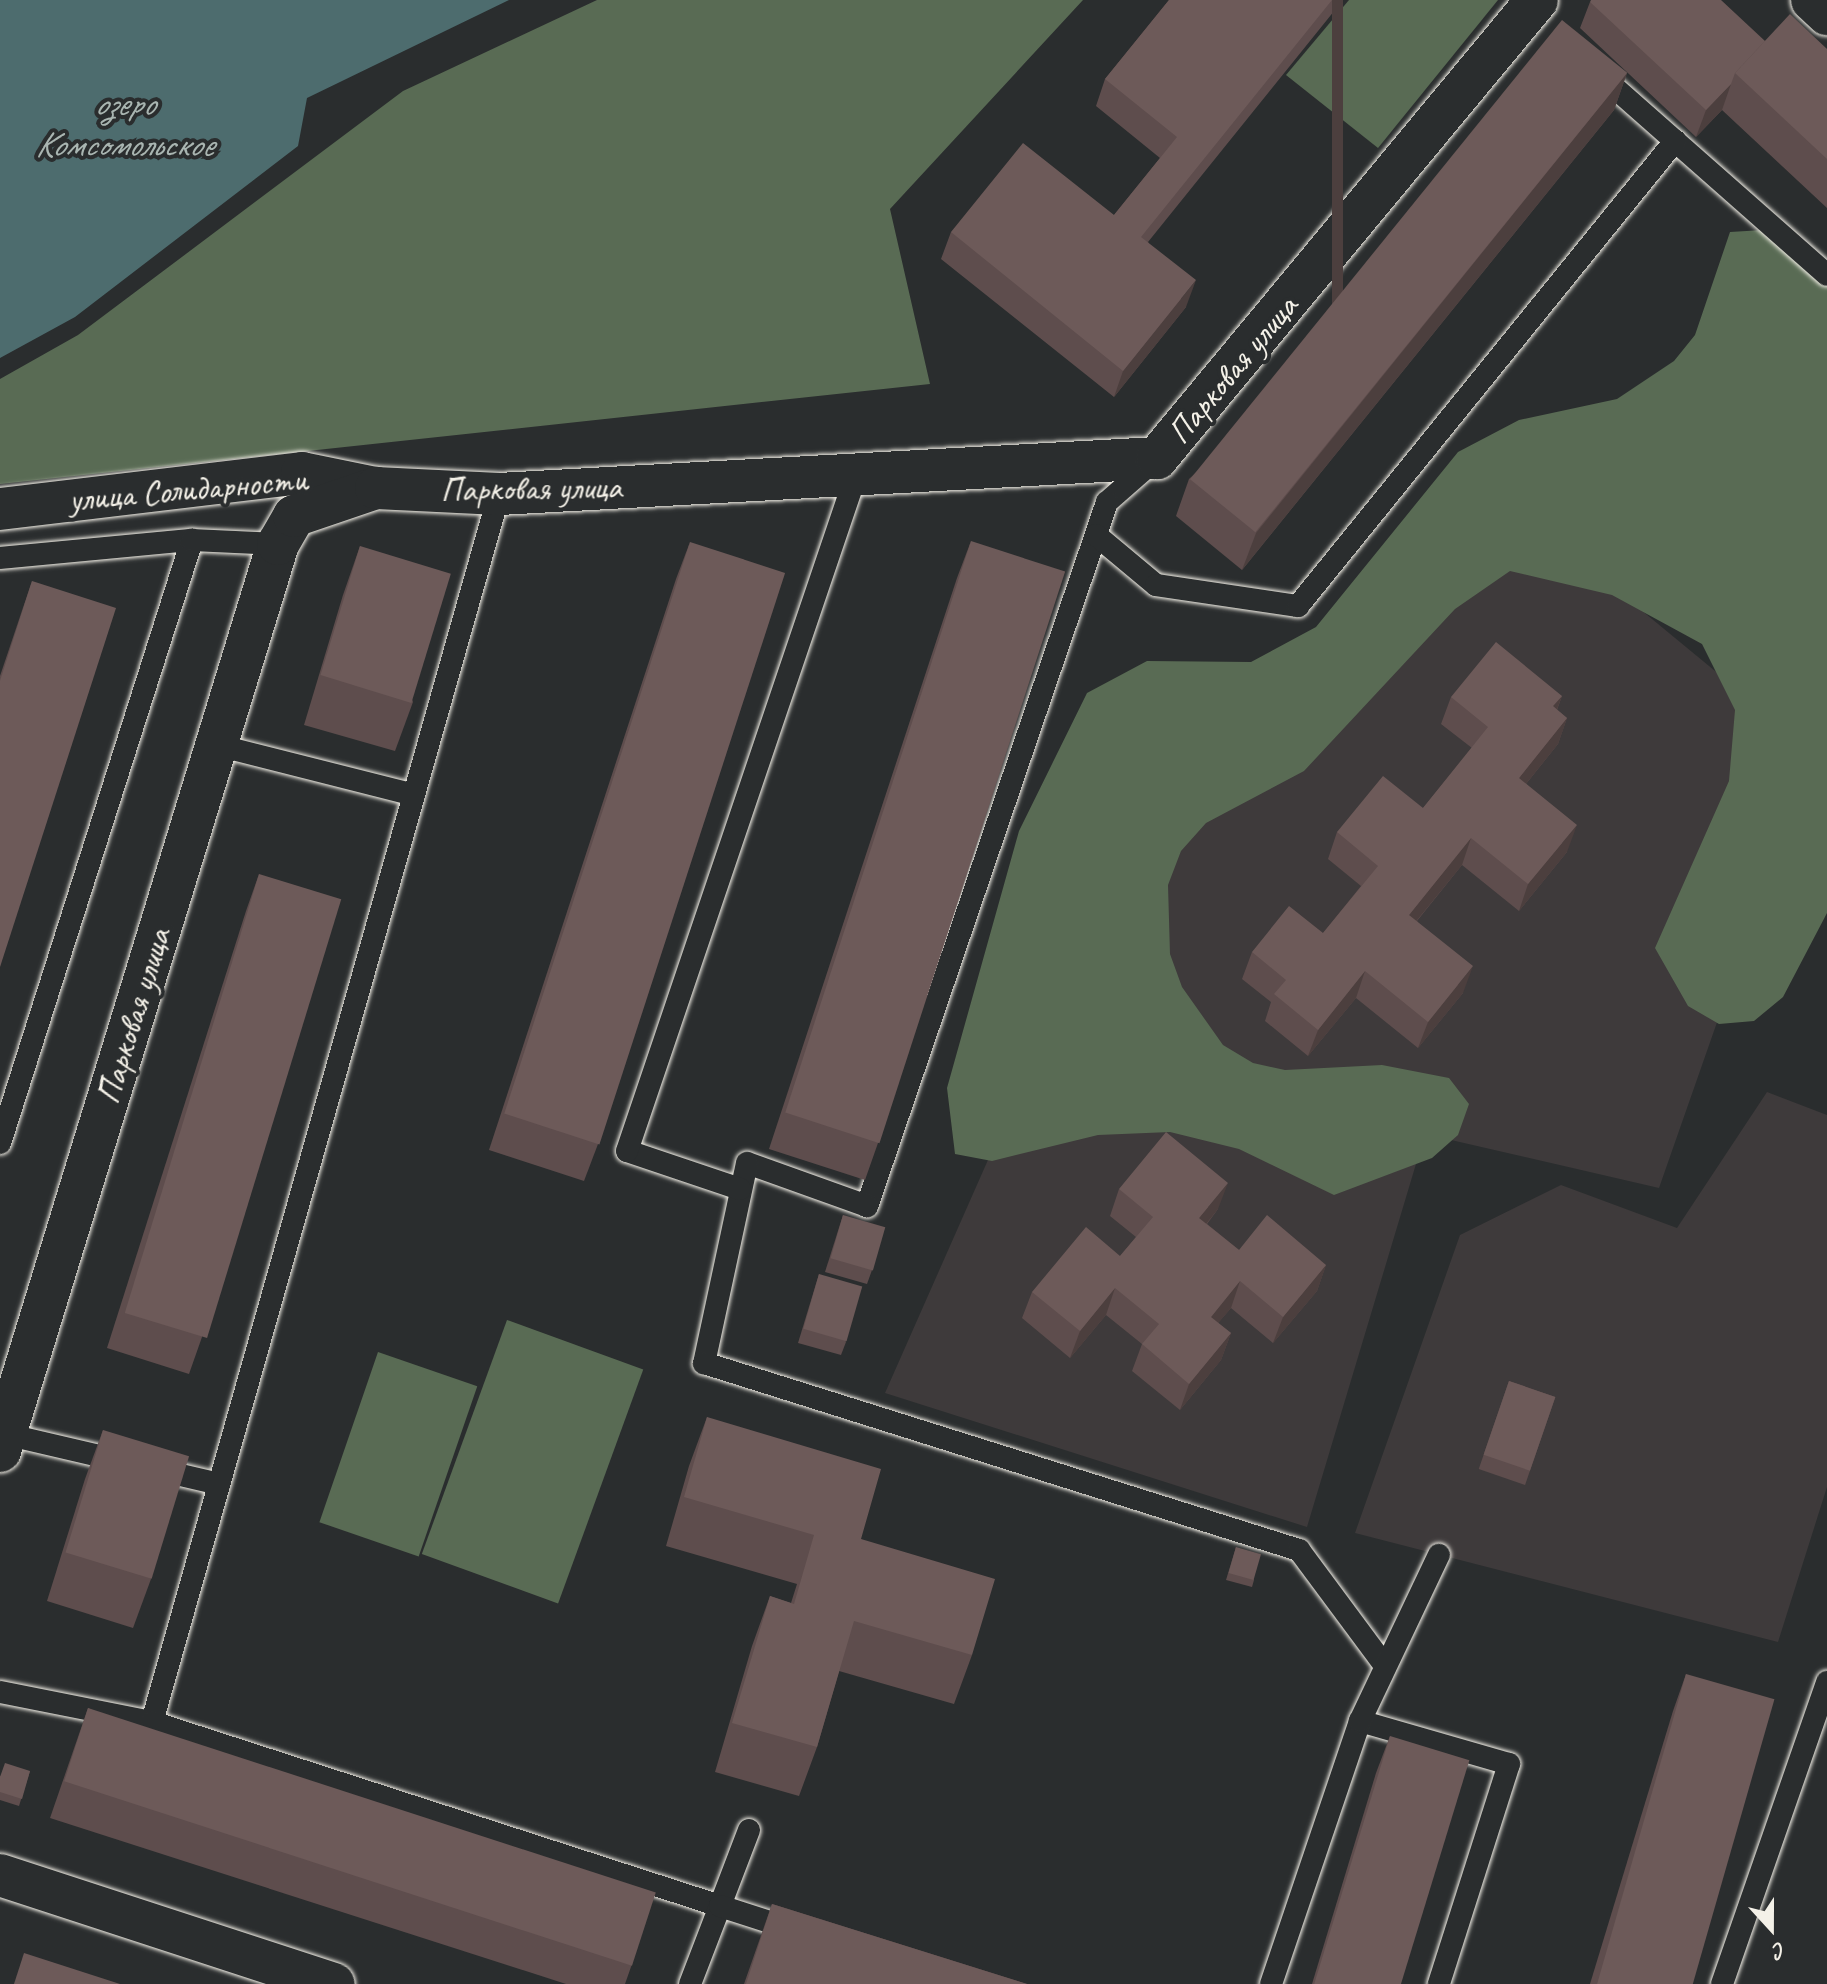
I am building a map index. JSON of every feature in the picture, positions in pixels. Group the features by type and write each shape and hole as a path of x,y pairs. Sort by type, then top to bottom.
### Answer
{"street":[{"path":"1812,0 1827,14"},
{"name":"Парковая улица","path":"3,1443 278,544 294,516 376,488 499,494 1157,458 1538,14"},
{"name":"улица Солидарности","path":"0,509 302,473 376,488"},
{"path":"0,1875 334,1984"}],"lane":[{"path":"1584,61 1827,275"},
{"path":"1096,535 1156,585 1298,606 1675,141"},
{"path":"1157,458 1107,502 867,1206 747,1163 704,1363 1299,1550 1385,1666"},
{"path":"740,1189 627,1151 856,475"},
{"path":"152,1722 499,494"},
{"path":"0,558 192,540 278,544"},
{"path":"0,1143 192,540"},
{"path":"217,745 414,795"},
{"path":"3,1443 219,1484"},
{"path":"1271,1984 1360,1721 1439,1555"},
{"path":"1722,1984 1827,1682"},
{"path":"0,1692 152,1722 810,1935"},
{"path":"1360,1721 1509,1764 1439,1984"},
{"path":"690,1984 749,1830"}],"shaded area":[{"path":"1464,464 1812,751 1659,1188 1425,1134 1307,1527 885,1393 1079,954"},
{"path":"1767,1092 1827,1115 1827,1487 1778,1642 1355,1533 1460,1235 1561,1185 1677,1228"}],"green space":[{"path":"597,0 1083,0 890,209 930,384 0,484 0,379 78,335 403,91"},
{"path":"1349,0 1498,0 1378,148 1286,75"},
{"path":"1763,230 1827,282 1827,913 1783,997 1754,1021 1719,1024 1688,1006 1655,948 1729,781 1735,710 1702,644 1612,595 1510,571 1455,609 1304,771 1206,823 1181,851 1168,885 1170,954 1182,987 1223,1045 1253,1063 1285,1070 1382,1065 1449,1078 1469,1104 1458,1135 1432,1158 1334,1195 1239,1149 1170,1132 1098,1135 992,1161 955,1154 947,1088 1019,831 1087,693 1147,661 1251,662 1316,627 1458,452 1519,420 1617,399 1674,361 1695,335 1730,232"},
{"path":"507,1320 643,1370 558,1604 422,1554"},
{"path":"378,1352 477,1386 419,1556 319,1522"}],"water":[{"name":"озеро Комсомольское","path":"0,0 509,0 307,98 298,146 75,317 0,358"}],"building":[{"path":"1169,0 1332,0 1141,237 1196,280 1123,371 951,232 1023,143 1114,215 1177,137 1105,79"},
{"path":"1591,0 1721,0 1765,41 1706,110"},
{"path":"1790,14 1827,49 1827,159 1735,73"},
{"path":"1562,20 1627,73 1255,532 1190,479"},
{"path":"971,541 1065,572 879,1143 785,1113"},
{"path":"690,542 785,573 599,1144 504,1114"},
{"path":"360,546 451,574 411,703 321,675"},
{"path":"32,581 116,608 0,967 0,681"},
{"path":"1496,642 1562,696 1553,706 1567,718 1519,778 1577,825 1528,884 1471,838 1409,915 1473,966 1428,1022 1365,971 1318,1030 1274,994 1286,980 1252,952 1289,906 1323,933 1378,866 1337,832 1383,776 1423,808 1488,727 1451,697"},
{"path":"259,874 341,899 207,1338 125,1313"},
{"path":"1166,1132 1228,1183 1199,1218 1239,1250 1267,1215 1326,1265 1283,1317 1240,1281 1211,1317 1231,1333 1189,1384 1142,1344 1159,1324 1115,1288 1080,1331 1032,1292 1086,1227 1120,1256 1153,1217 1119,1189"},
{"path":"843,1215 885,1227 873,1270 831,1258"},
{"path":"819,1274 862,1286 847,1341 803,1329"},
{"path":"1509,1381 1555,1397 1530,1471 1484,1455"},
{"path":"707,1417 881,1469 861,1539 995,1579 972,1655 854,1621 817,1747 732,1723 770,1596 794,1604 814,1535 684,1497"},
{"path":"103,1430 189,1456 152,1579 66,1552"},
{"path":"1236,1547 1261,1554 1254,1580 1229,1573"},
{"path":"1686,1674 1774,1699 1693,1984 1597,1984"},
{"path":"88,1708 656,1892 632,1966 64,1781"},
{"path":"1390,1736 1469,1760 1401,1984 1314,1984"},
{"path":"5,1763 30,1771 22,1799 0,1792 0,1777"},
{"path":"772,1904 1027,1984 746,1984"},
{"path":"24,1953 120,1984 14,1984"}]}
